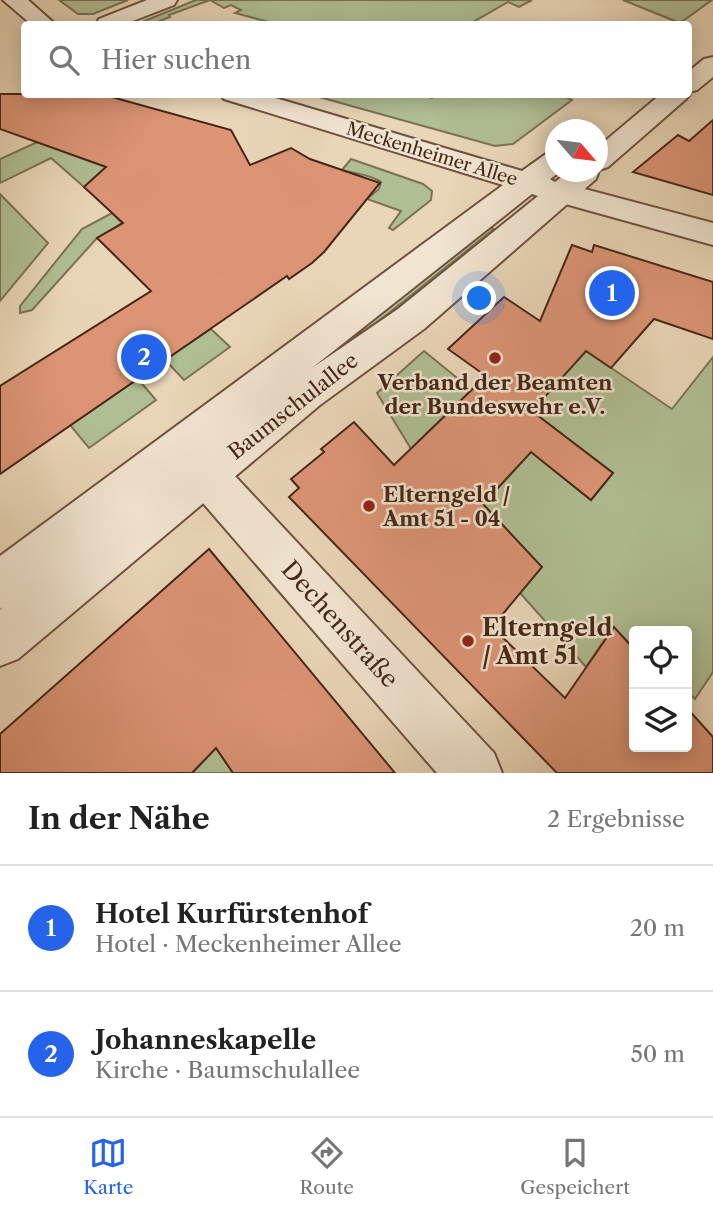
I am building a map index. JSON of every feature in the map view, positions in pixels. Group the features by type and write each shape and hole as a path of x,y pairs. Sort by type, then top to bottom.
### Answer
{"street":[{"path":"14,0 40,21"},
{"path":"114,21 166,0"},
{"path":"692,55 713,39"},
{"path":"692,82 713,64"},
{"name":"Meckenheimer Allee","path":"249,98 541,171"},
{"path":"608,120 636,98"},
{"path":"608,152 672,98"},
{"name":"Baumschulallee","path":"0,585 541,171"},
{"name":"Meckenheimer Allee","path":"574,182 713,234"},
{"name":"Baumschulallee","path":"0,641 306,393 411,319 574,182"},
{"name":"Dechenstraße","path":"205,474 474,773"}],"green space":[{"path":"59,0 128,0 93,14 78,14"},
{"path":"196,0 210,0 160,21 144,21"},
{"path":"210,0 532,0 519,7 508,2 475,21 265,21 235,13 241,10 231,5 224,8"},
{"path":"623,0 712,0 683,21 675,21"},
{"path":"323,98 572,100 513,144 495,146"},
{"path":"55,134 106,167 84,187 51,158 0,183 0,159"},
{"path":"351,159 423,184 432,191 431,200 393,230 389,228 401,211 367,199 379,189 381,182 342,170"},
{"path":"0,194 48,243 0,301"},
{"path":"112,213 122,223 97,238 32,310 20,313 20,306 82,229"},
{"path":"484,226 494,229 249,425 237,414"},
{"path":"211,329 230,347 184,380 165,360"},
{"path":"424,351 472,390 411,449 377,393"},
{"path":"586,351 672,409 713,357 713,672 695,699 692,696 692,626 629,626 629,644 613,627 586,667 520,593 483,504 531,452 591,500 613,473 530,410"},
{"path":"138,379 156,400 89,448 70,425"},
{"path":"216,748 233,773 192,773"}],"building":[{"path":"0,94 21,94 21,98 115,98 231,130 250,165 291,148 310,159 380,183 312,263 289,279 287,276 0,474 0,386 151,291 97,238 123,223 84,187 106,167 0,129"},
{"path":"713,120 713,195 633,172 678,135 689,141"},
{"path":"572,245 592,252 594,245 713,282 713,339 654,319 611,368 586,351 532,411 613,473 591,500 531,452 483,504 542,567 492,627 565,698 614,627 629,644 629,752 692,752 692,714 713,737 713,773 557,773 289,497 299,488 291,479 324,452 321,449 354,422 394,465 486,376 448,349 504,297 540,321"},
{"path":"209,549 395,773 233,773 216,748 192,773 0,773 0,734"}],"place":[{"name":"Hotel Kurfürstenhof","path":"612,293"},
{"name":"Johanneskapelle","path":"144,357"},
{"name":"Verband der Beamten der Bundeswehr e.V.","path":"495,358"},
{"name":"Elterngeld / Amt 51 - 04","path":"369,506"},
{"name":"Elterngeld / Amt 51","path":"468,641"}]}
